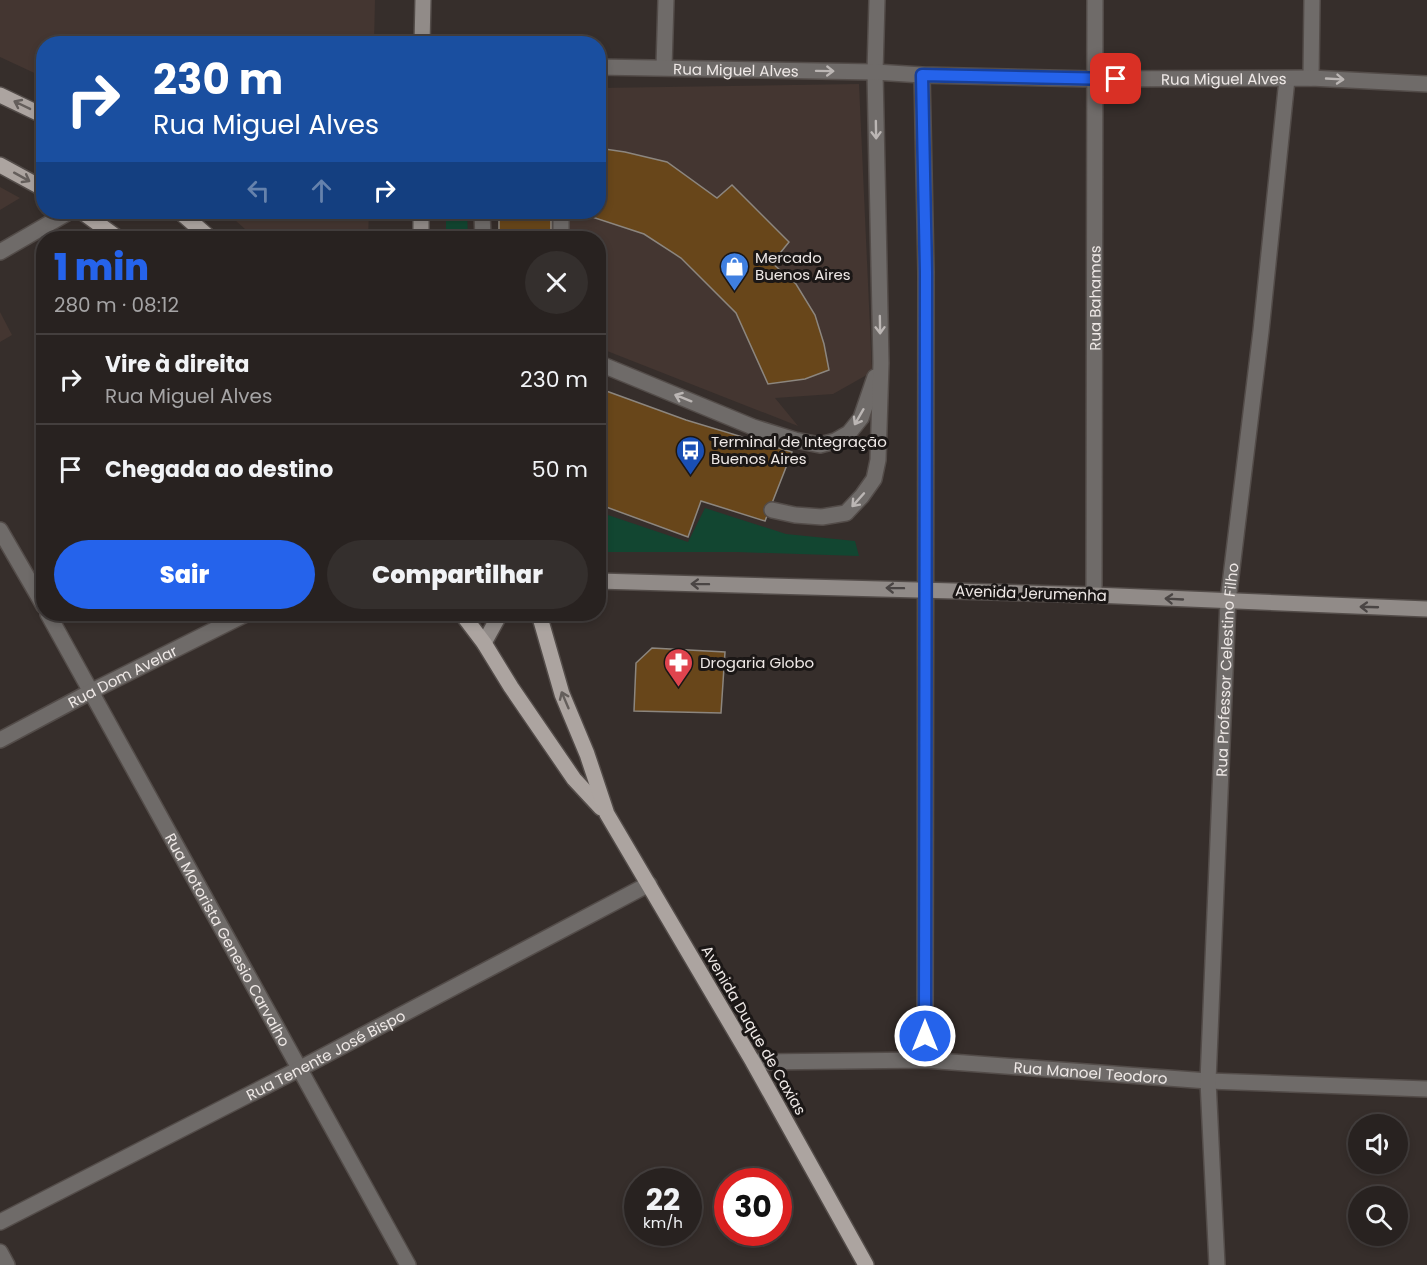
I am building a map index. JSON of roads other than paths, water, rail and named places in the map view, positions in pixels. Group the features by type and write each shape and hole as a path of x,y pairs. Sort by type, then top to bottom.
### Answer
{"main road":[{"path":"422,36 423,0"},
{"path":"0,94 36,112"},
{"path":"0,165 36,185"},
{"path":"92,219 108,231"},
{"path":"188,219 202,231"},
{"name":"Avenida Jerumenha","path":"606,581 924,589 1427,609"},
{"name":"Avenida Duque de Caxias","path":"467,621 574,778 608,814"},
{"path":"484,643 496,621"},
{"name":"Avenida Duque de Caxias","path":"541,621 562,694 579,733 608,814 753,1062 866,1265"}],"street":[{"path":"664,68 666,0"},
{"path":"772,510 822,517 846,513 862,496 874,478 878,460 880,363 875,72 877,0"},
{"name":"Rua Bahamas","path":"1094,595 1095,0"},
{"path":"1311,78 1312,0"},
{"name":"Rua Miguel Alves","path":"606,67 1094,79 1287,80 1311,78 1427,84"},
{"path":"922,75 926,272 925,1060"},
{"name":"Rua Professor Celestino Filho","path":"1217,1265 1208,1081 1228,602 1261,331 1287,80"},
{"path":"36,231 57,219"},
{"path":"0,252 36,231"},
{"path":"606,366 753,427 820,445 835,441 849,433 861,418 880,363"},
{"path":"0,530 36,592"},
{"name":"Rua Motorista Genesio Carvalho","path":"52,621 408,1265"},
{"name":"Rua Dom Avelar","path":"0,741 92,691 232,621"},
{"name":"Rua Tenente José Bispo","path":"0,1222 299,1069 649,884"},
{"name":"Rua Manoel Teodoro","path":"753,1062 925,1060 1208,1081 1427,1089"},
{"path":"0,1252 7,1265"}],"place":[{"name":"Mercado Buenos Aires","path":"734,292"},
{"name":"Terminal de Integração Buenos Aires","path":"690,476"},
{"name":"Drogaria Globo","path":"679,688"}]}
